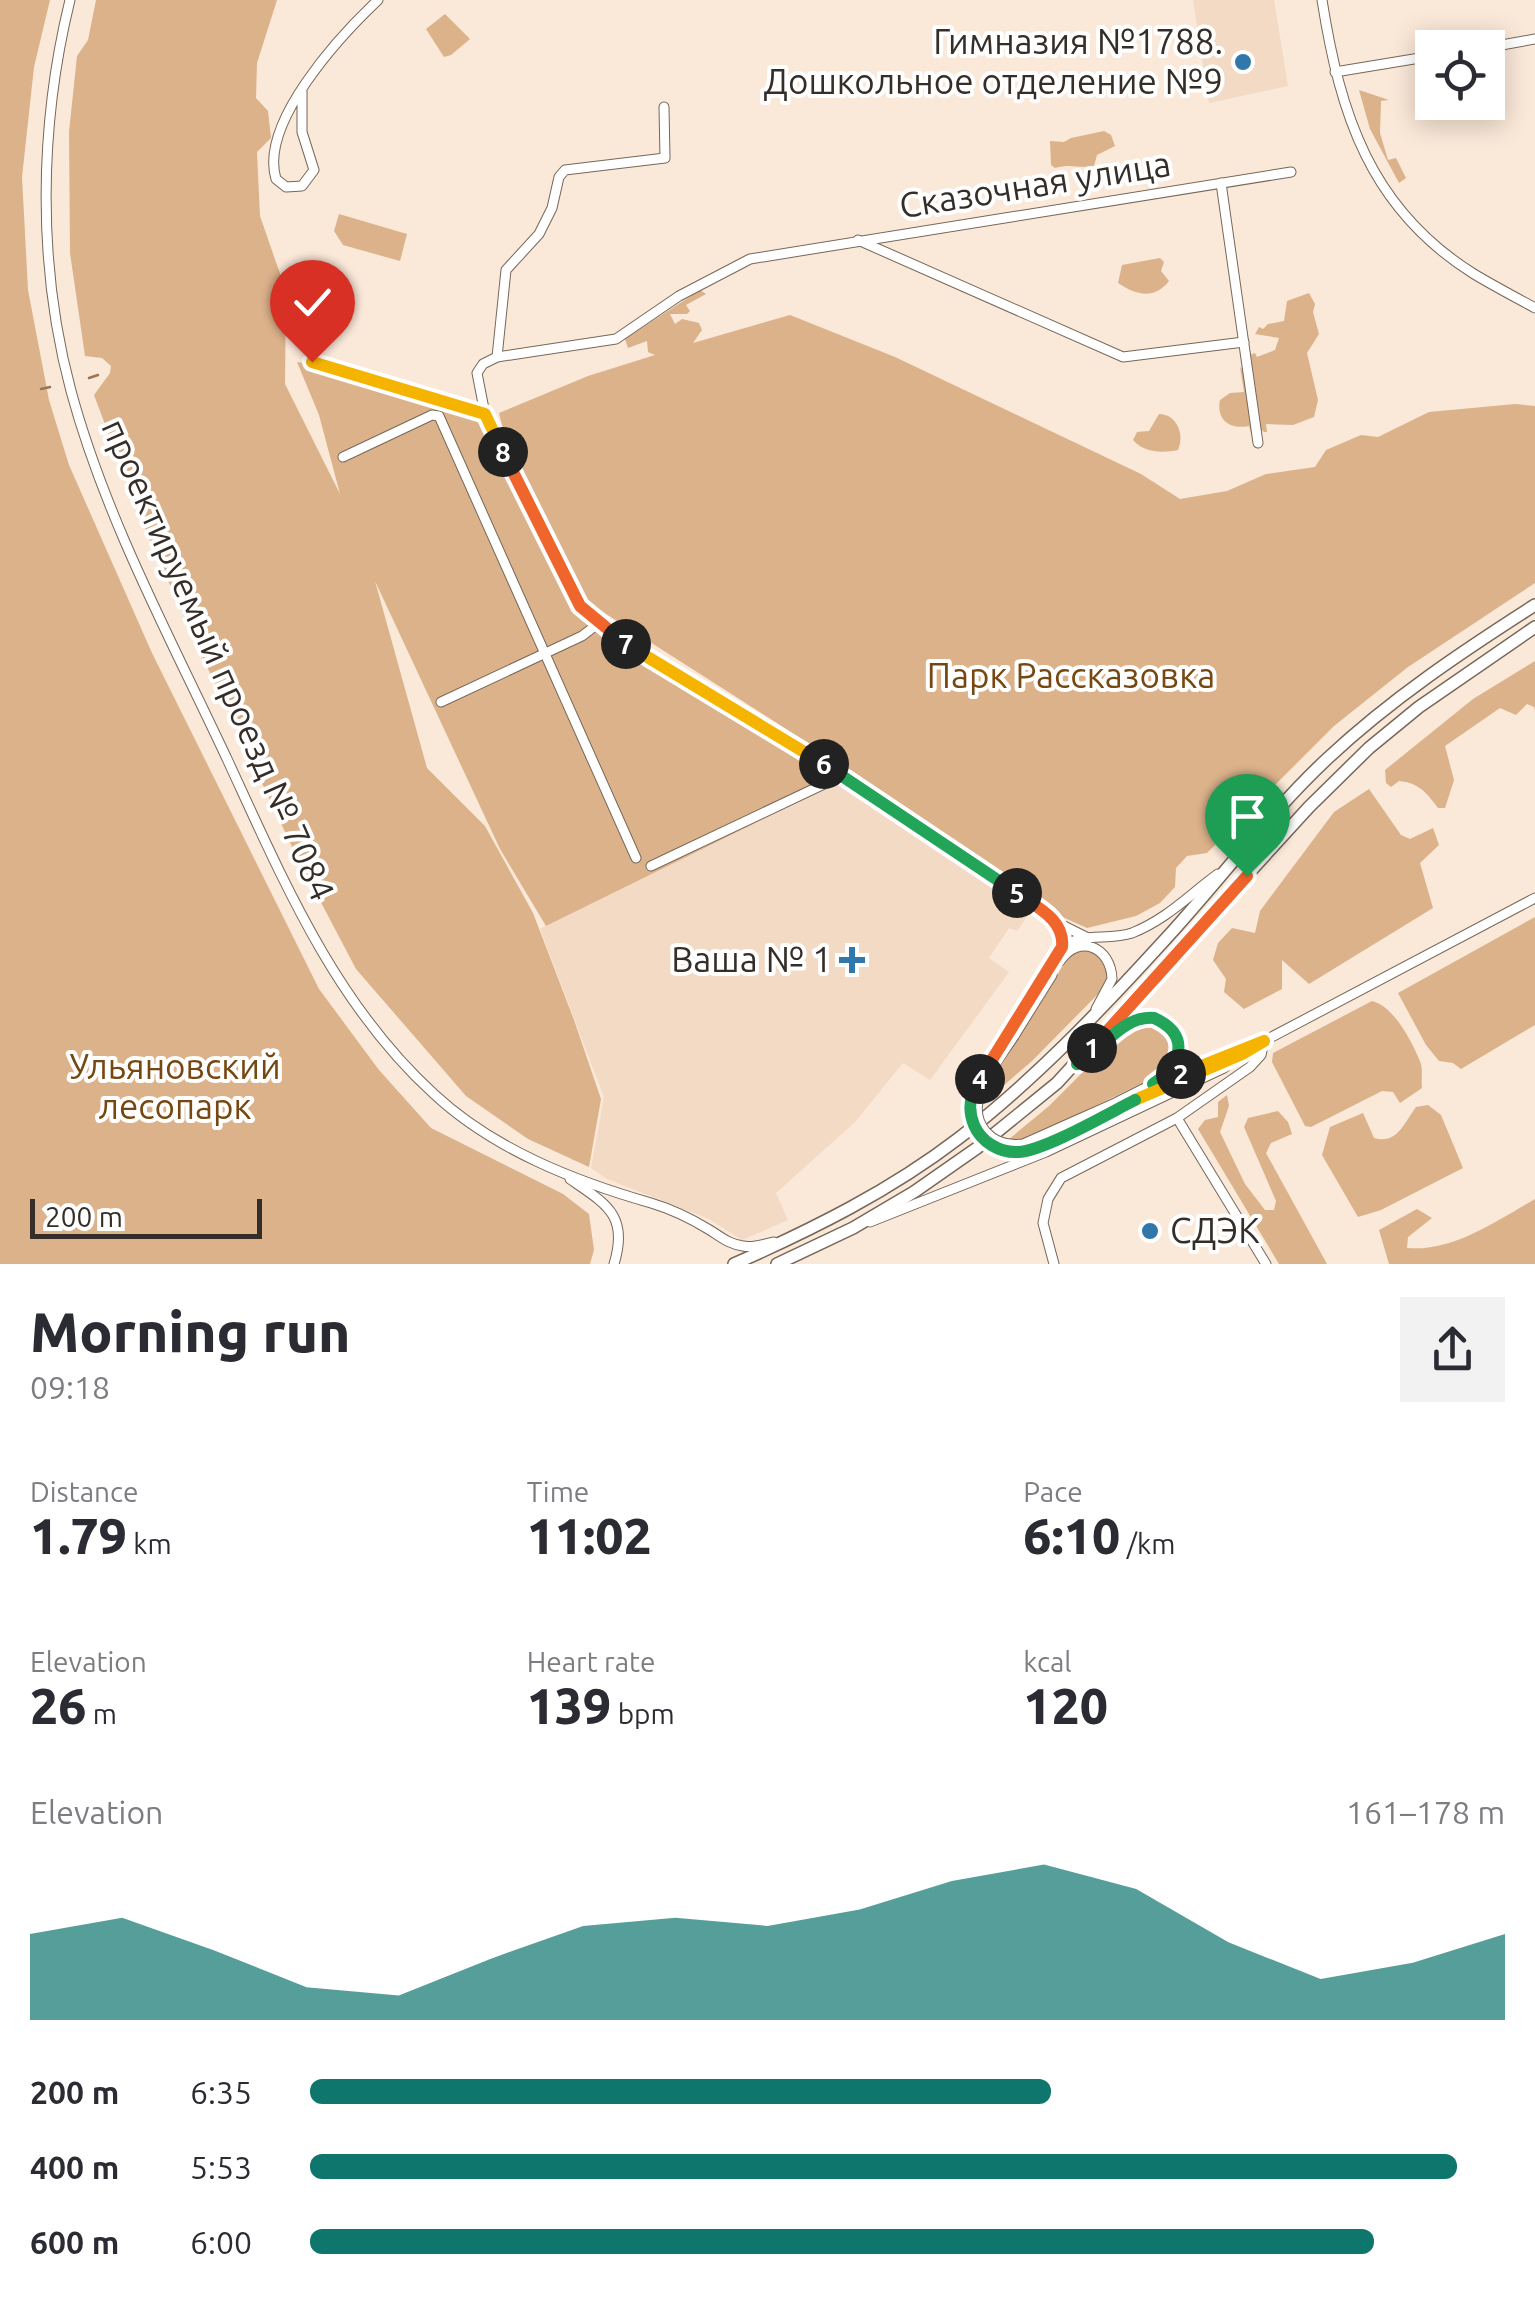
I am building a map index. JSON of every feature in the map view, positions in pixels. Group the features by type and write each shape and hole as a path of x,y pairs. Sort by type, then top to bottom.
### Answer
{"main road":[{"path":"734,1264 865,1200 944,1149 1032,1076 1093,1014 1161,944 1307,778 1414,686 1535,605"},
{"path":"777,1264 853,1228 977,1148 1077,1064 1308,807 1426,701 1535,627"}],"street":[{"name":"проектируемый проезд № 7084","path":"70,0 51,108 48,230 53,292 70,388 104,489 290,894 338,980 395,1056 435,1096 475,1127 560,1171 610,1206 620,1237 614,1264"},
{"path":"302,91 302,132 314,170 302,186 286,187 276,179 274,154 289,108 340,41 378,0"},
{"path":"1322,0 1344,106 1360,148 1384,186 1405,214 1466,268 1535,308"},
{"path":"1505,45 1535,40"},
{"path":"1335,72 1415,59"},
{"path":"664,107 665,158 566,170 559,177 552,208 539,234 506,270 497,357 483,364 477,373 485,414 580,606 634,649 842,776 1056,922 1088,938"},
{"name":"Сказочная улица","path":"497,357 616,338 678,296 742,262 1291,172"},
{"name":"Сказочная улица","path":"1221,184 1258,444"},
{"name":"Сказочная улица","path":"858,240 1123,358 1244,342"},
{"path":"312,362 485,414"},
{"path":"344,457 439,416 636,858"},
{"path":"441,702 582,636 599,624"},
{"path":"652,866 842,776"},
{"path":"1062,947 1074,940 1120,936 1158,922 1225,870"},
{"path":"853,1228 1046,1152 1224,1068 1264,1041 1535,898"},
{"path":"1056,922 1063,935 1062,947 978,1099 980,1124 993,1138 1008,1145 1023,1144 1242,1054"},
{"path":"1011,1034 1063,956 1078,946 1097,948 1112,967 1111,982 1093,1014"},
{"path":"1077,1064 1132,1020 1154,1018 1173,1032 1178,1053 1172,1070 1118,1105"},
{"path":"1153,1084 1264,1041"},
{"path":"1054,1264 1044,1229 1045,1206 1056,1184 1071,1172 1177,1118 1250,1068 1261,1055 1264,1041"},
{"path":"1177,1118 1266,1264"},
{"name":"проектируемый проезд № 7084","path":"560,1171 668,1208 728,1242 747,1248 786,1240"}],"shaded area":[{"name":"Гимназия №1788. Дошкольное отделение №9","path":"1193,0 1274,0 1288,86 1209,103"},
{"path":"845,779 1029,914 1017,931 1009,928 989,958 1009,972 930,1080 903,1063 855,1122 776,1193 788,1220 742,1240 709,1219 607,1179 591,1168 604,1097 540,929"}],"green space":[{"name":"Ульяновский лесопарк","path":"0,0 50,0 34,67 22,177 28,290 49,400 69,465 152,653 319,989 379,1070 431,1128 563,1194 589,1214 594,1250 590,1264 0,1264"},
{"path":"96,0 277,0 257,63 256,98 268,111 271,138 257,152 260,216 286,291 285,384 340,494 319,415 297,362 482,418 582,611 838,765 845,779 546,926 500,849 375,581 427,768 485,826 533,913 574,1020 601,1099 589,1167 528,1139 466,1096 356,969 295,853 139,515 94,395 111,366 102,358 85,356 70,253 69,132 77,56 88,40"},
{"path":"445,14 470,39 444,57 426,29"},
{"path":"1359,90 1389,100 1381,101 1380,133 1388,160 1396,158 1406,178 1399,183 1370,129"},
{"path":"1104,131 1111,135 1115,146 1097,155 1094,166 1051,165 1050,141 1064,142"},
{"path":"339,214 407,234 400,261 343,245 334,231"},
{"path":"1160,258 1164,262 1161,271 1169,281 1157,291 1138,293 1118,283 1122,265"},
{"name":"Парк Рассказовка","path":"700,290 706,294 686,305 690,311 687,314 670,314 675,324 682,319 699,323 702,330 693,343 790,315 895,357 1141,474 1180,499 1227,491 1266,474 1315,467 1326,450 1361,435 1378,437 1429,412 1515,404 1535,406 1535,583 1408,667 1334,726 1207,853 1187,856 1176,868 1175,887 1160,903 1136,916 1087,928 1058,915 951,845 841,764 581,598 509,453 499,413 588,376 655,355 648,352 647,341 628,348 625,339"},
{"path":"1309,293 1315,304 1313,312 1319,334 1307,353 1318,400 1314,417 1293,425 1266,424 1264,432 1259,428 1250,355 1255,353 1257,357 1275,350 1279,338 1255,334 1259,327 1284,321 1287,301"},
{"path":"1240,367 1254,444 1249,426 1230,425 1220,413 1220,400 1230,393 1244,392"},
{"path":"1159,414 1171,418 1178,426 1178,450 1154,451 1133,440 1137,432 1149,431"},
{"path":"1535,661 1535,711 1527,704 1516,715 1500,708 1445,746 1454,780 1445,808 1438,808 1417,786 1399,781 1391,787 1386,783 1385,770 1473,699"},
{"path":"1369,789 1401,835 1410,839 1433,828 1439,845 1420,863 1433,908 1309,984 1282,960 1282,989 1244,1009 1224,992 1226,979 1213,960 1218,943 1232,928 1255,933 1260,911 1334,812"},
{"path":"1535,917 1535,1025 1461,1069 1439,1061 1398,993"},
{"path":"1087,949 1105,959 1109,978 1104,988 1032,1061 981,1105 988,1085 1067,959"},
{"path":"1372,1001 1388,1010 1408,1036 1421,1064 1422,1088 1400,1103 1393,1092 1382,1091 1311,1127 1305,1126 1272,1062 1273,1053"},
{"path":"1149,1022 1164,1030 1171,1043 1171,1057 1163,1073 1027,1139 1008,1140 1049,1106 1128,1027"},
{"path":"1227,1095 1229,1106 1220,1132 1245,1184 1265,1210 1274,1210 1276,1201 1244,1127 1248,1118 1278,1111 1288,1122 1292,1134 1271,1143 1266,1153 1327,1264 1279,1264 1198,1129 1205,1120 1218,1117 1218,1102"},
{"path":"1428,1105 1441,1115 1463,1168 1381,1210 1358,1217 1322,1155 1330,1127 1363,1113 1374,1138 1389,1138 1416,1107"},
{"path":"1535,1199 1535,1264 1389,1264 1379,1230 1417,1209 1432,1218 1408,1237 1407,1248 1457,1240"}],"waterway":[{"path":"89,378 98,375"},
{"path":"41,389 50,387"}],"place":[{"name":"Гимназия №1788. Дошкольное отделение №9","path":"1243,62"},
{"name":"Ваша № 1","path":"852,960"},
{"name":"СДЭК","path":"1150,1231"}],"route":[{"path":"312,362 485,414 580,606 599,624 857,784 1056,922 1063,935 1062,947 972,1094 970,1109 975,1128 992,1146 1012,1152 1032,1149 1264,1041 1153,1084 1172,1070 1178,1045 1165,1024 1154,1018 1139,1018 1077,1064 1247,876"}]}
